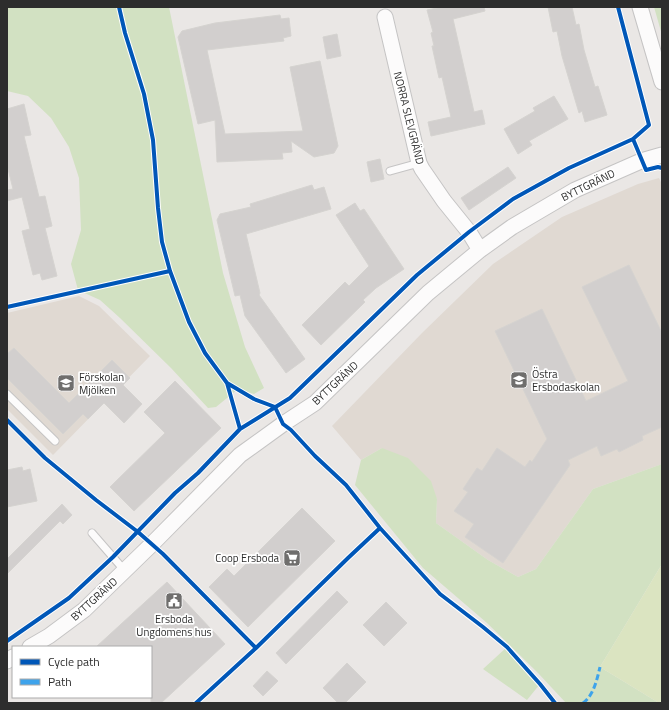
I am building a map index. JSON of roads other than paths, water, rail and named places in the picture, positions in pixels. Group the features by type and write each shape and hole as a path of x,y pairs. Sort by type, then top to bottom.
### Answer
{"street":[{"path":"640,7 662,82"},
{"name":"NORRA SLEVGRÄND","path":"385,17 419,163 444,202 469,232 480,250"},
{"name":"BYTTGRÄND","path":"32,646 49,636 84,610 125,571 240,455 315,403 428,293 480,250 512,227 575,190 641,161 662,155"}],"lane":[{"path":"390,171 419,163"},
{"path":"7,394 55,441"},
{"path":"92,534 125,571"}],"place":[{"name":"Östra Ersbodaskolan","path":"519,380"},
{"name":"Förskolan Mjölken","path":"66,383"},
{"name":"Coop Ersboda","path":"292,558"},
{"name":"Ersboda Ungdomens hus","path":"174,601"}]}
